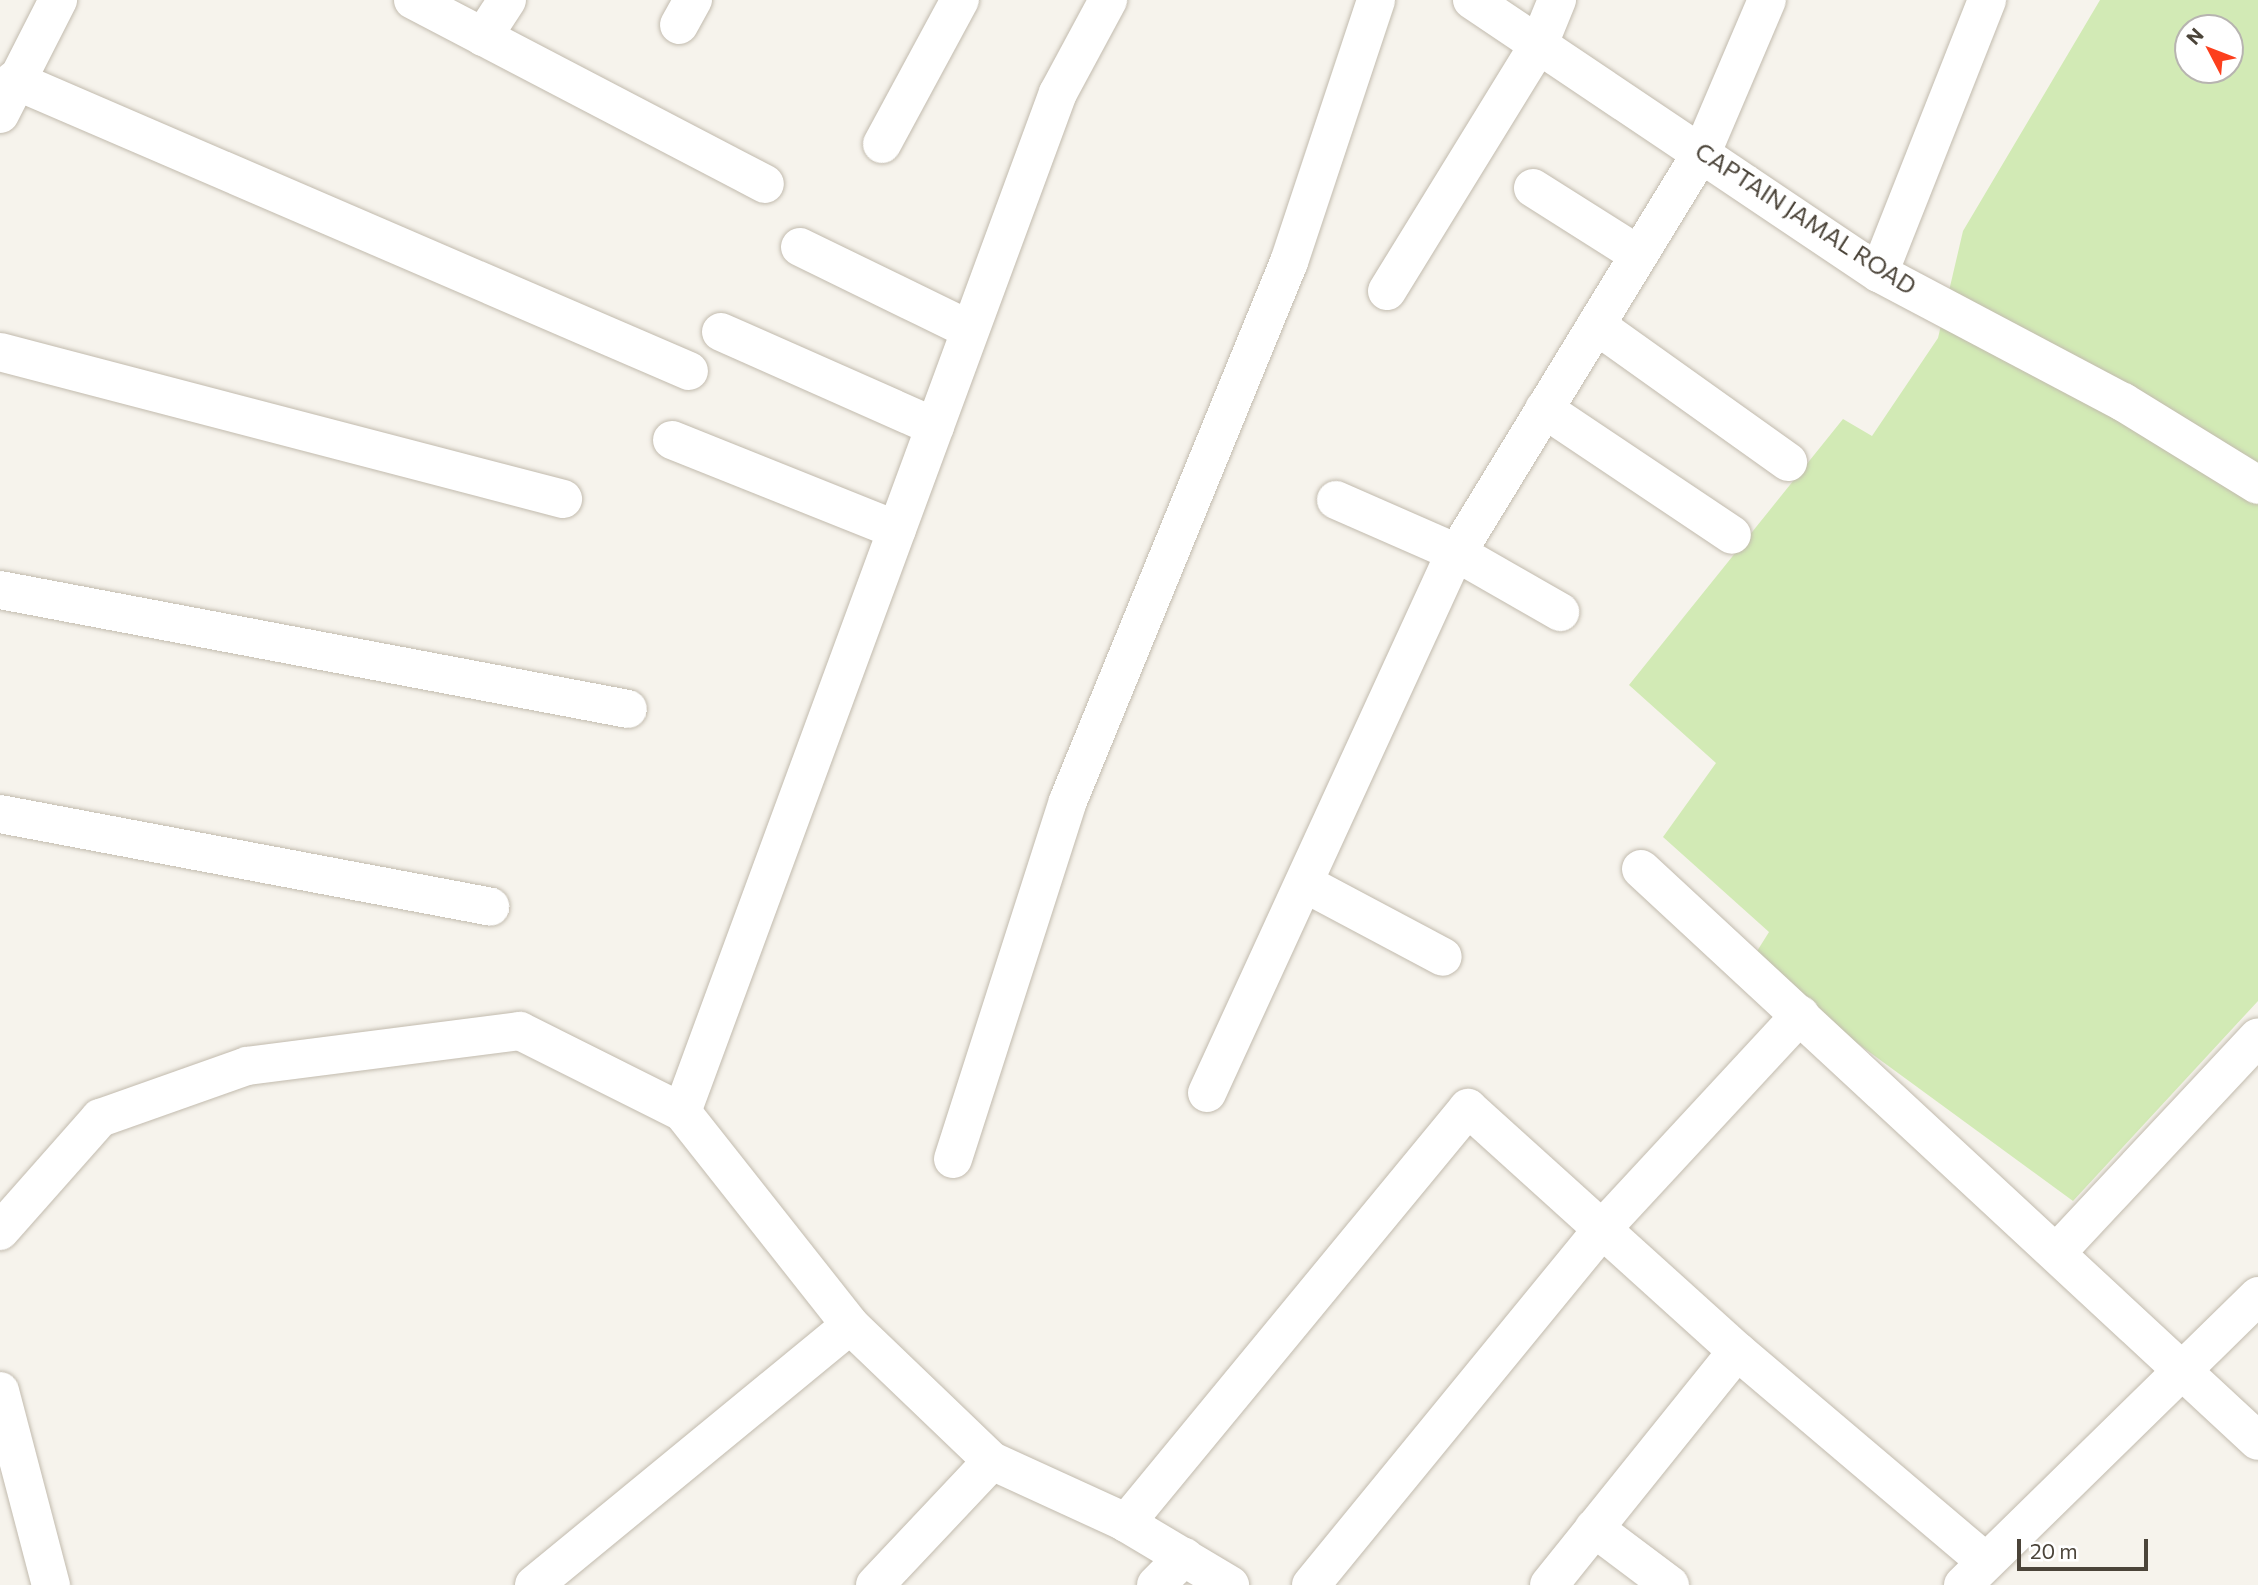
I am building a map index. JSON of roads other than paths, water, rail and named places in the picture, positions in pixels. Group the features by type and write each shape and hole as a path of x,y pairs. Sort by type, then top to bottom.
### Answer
{"street":[{"path":"58,0 7,97 689,371"},
{"path":"413,0 765,184"},
{"path":"483,37 507,0"},
{"path":"882,144 960,0"},
{"path":"682,1112 1058,93 1108,0"},
{"path":"953,1159 1068,801 1289,262 1376,0"},
{"name":"CAPTAIN JAMAL ROAD","path":"1472,0 1703,150 1879,273 2123,402 2258,485"},
{"path":"1387,291 1539,44 1557,0"},
{"path":"1207,1093 1457,553 1703,150 1767,0"},
{"path":"1879,273 1987,0"},
{"path":"1533,188 1639,255"},
{"path":"800,247 970,330"},
{"path":"1596,325 1788,462"},
{"path":"721,332 935,427"},
{"path":"0,352 563,499"},
{"path":"1544,410 1732,535"},
{"path":"672,440 897,530"},
{"path":"1336,500 1457,553 1560,612"},
{"path":"0,590 628,709"},
{"path":"0,814 490,907"},
{"path":"1641,869 2059,1250 2258,1441"},
{"path":"1304,883 1443,957"},
{"path":"1311,1585 1602,1229 1800,1015"},
{"path":"0,1231 100,1118 247,1066 520,1031 682,1112 850,1325 992,1461 1126,1523 1230,1585"},
{"path":"2059,1250 2258,1037"},
{"path":"1126,1523 1468,1108 1737,1351 1975,1574 2186,1370 2258,1296"},
{"path":"534,1585 850,1325"},
{"path":"1549,1585 1737,1351"},
{"path":"0,1391 51,1585"},
{"path":"875,1585 992,1461"},
{"path":"1594,1528 1670,1585"},
{"path":"1156,1585 1184,1557"}]}
